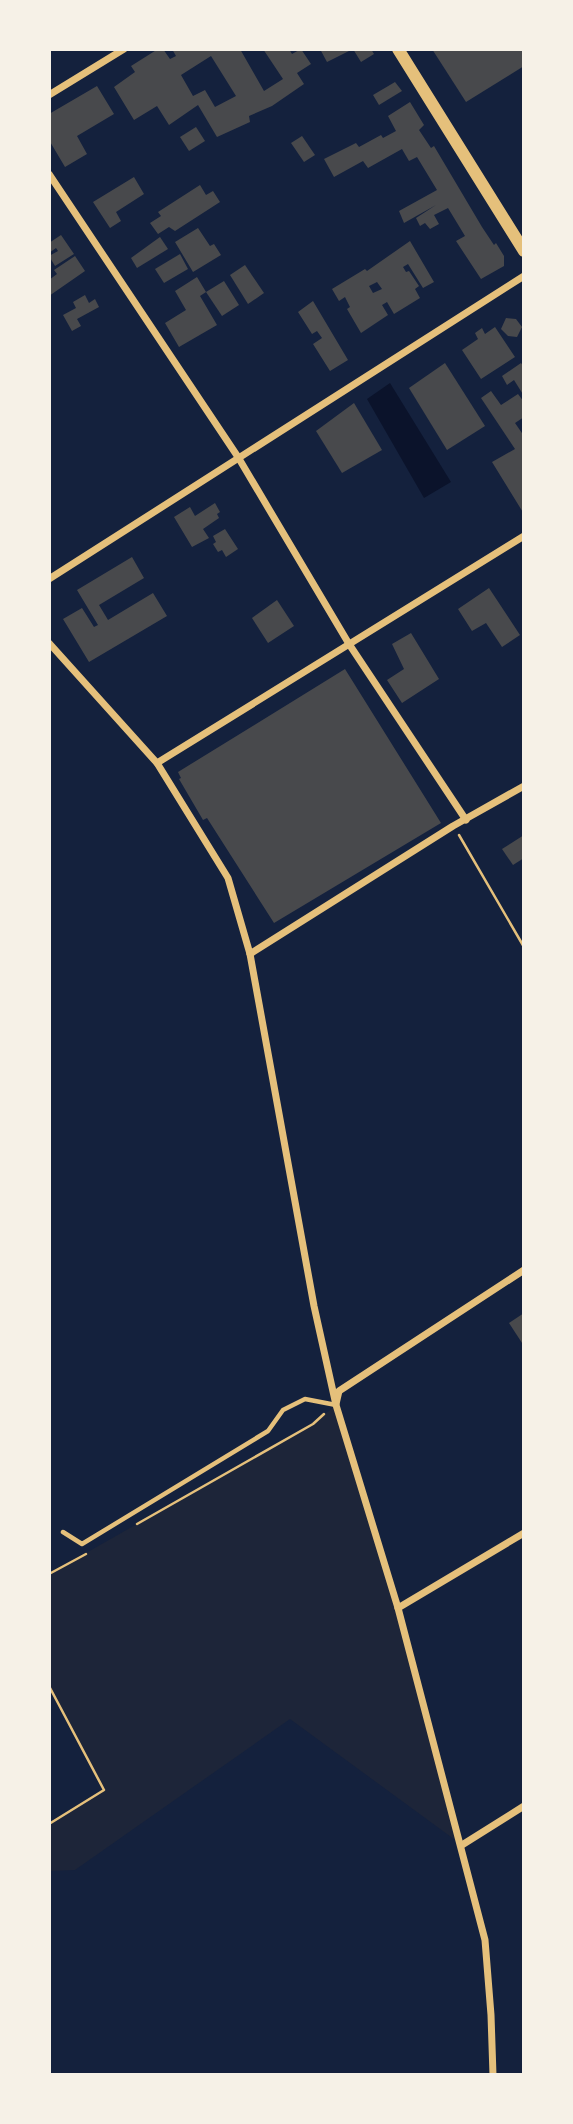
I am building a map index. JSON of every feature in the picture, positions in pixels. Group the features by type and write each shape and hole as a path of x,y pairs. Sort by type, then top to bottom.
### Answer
{"main road":[{"path":"398,49 524,251"}],"street":[{"path":"49,95 124,49"},
{"path":"49,174 238,457 349,644 466,820"},
{"path":"49,579 524,276"},
{"path":"158,763 524,536"},
{"path":"49,643 158,763 228,878 250,954 314,1306 335,1405 398,1608 485,1941 493,2075"},
{"path":"250,954 453,826 524,786"},
{"path":"335,1405 339,1391 524,1270"},
{"path":"398,1608 524,1533"},
{"path":"462,1845 524,1807"}],"lane":[{"path":"63,1532 82,1544 268,1431 283,1410 304,1399 335,1405"}],"path":[{"path":"453,826 524,947"},
{"path":"131,1528 313,1424"},
{"path":"49,1574 95,1549"},
{"path":"49,1686 104,1790 49,1824"}],"shaded area":[{"path":"390,383 451,482 424,498 367,399"},
{"path":"336,1405 398,1608 462,1845 290,1719 75,1870 49,1871 49,1824 104,1790 49,1686 49,1574 313,1424"}],"building":[{"path":"158,49 163,49 170,59 176,56 172,49 240,49 264,91 283,79 263,49 289,49 292,54 301,49 311,64 297,73 304,84 272,106 249,116 250,122 217,137 198,105 169,125 157,106 134,120 114,87 135,72 131,66","holes":["211,56 236,96 215,107 205,90 193,96 181,75"]},
{"path":"320,49 353,49 327,62"},
{"path":"353,49 371,49 374,54 361,62"},
{"path":"432,49 521,49 524,66 466,102"},
{"path":"395,82 402,91 379,105 373,95"},
{"path":"97,86 114,114 77,136 87,154 65,167 49,140 49,114"},
{"path":"410,102 424,125 419,130 431,148 434,146 482,227 504,256 504,266 481,279 456,241 465,236 448,208 434,215 439,224 430,229 425,223 420,226 416,218 436,205 404,223 399,211 437,190 417,157 409,161 402,149 368,168 363,161 334,177 324,159 356,143 359,147 381,135 383,138 396,131 388,116"},
{"path":"196,127 205,141 189,151 180,137"},
{"path":"302,136 315,155 304,162 291,143"},
{"path":"134,177 144,194 116,212 121,221 110,228 93,202"},
{"path":"200,185 206,195 213,191 220,202 175,231 169,227 158,234 150,223 161,216 158,212"},
{"path":"198,228 210,246 214,244 221,255 193,272 175,242"},
{"path":"61,235 74,254 55,266 49,256 58,251 56,248 49,253 49,243"},
{"path":"160,237 168,249 137,268 131,258"},
{"path":"410,241 434,282 423,288 408,264 403,267 419,286 415,289 420,298 394,314 387,302 382,305 388,315 361,333 347,309 350,307 345,297 339,301 332,289 365,269 367,271","holes":["377,282 382,289 373,293 369,286"]},
{"path":"180,254 188,269 164,283 155,269"},
{"path":"75,256 85,271 49,296 49,280 57,274 54,270"},
{"path":"245,265 264,293 248,304 230,275"},
{"path":"197,277 206,292 200,296 217,325 179,347 165,323 186,310 175,291"},
{"path":"224,281 239,305 222,316 206,292"},
{"path":"85,295 89,303 95,299 99,307 77,319 81,326 72,331 63,315 76,308 73,302"},
{"path":"313,301 348,360 330,371 313,344 322,338 317,331 312,334 298,312"},
{"path":"506,318 516,319 522,327 517,337 508,336 501,329"},
{"path":"495,327 515,357 481,379 462,350 478,339 475,333 482,328 485,334"},
{"path":"445,363 485,426 447,450 409,388"},
{"path":"521,363 524,367 524,396 514,380 507,385 502,376"},
{"path":"491,391 501,405 518,394 524,402 524,417 515,423 524,436 524,514 492,462 515,449 481,398"},
{"path":"354,403 382,450 342,473 316,431"},
{"path":"215,503 220,512 217,514 219,518 203,529 209,538 192,547 174,517 190,507 195,516"},
{"path":"225,529 238,549 226,557 222,550 218,552 213,544 216,542 213,536"},
{"path":"132,557 144,578 99,605 108,620 153,593 167,616 89,662 63,619 82,608 94,627 98,625 77,590"},
{"path":"489,588 520,635 502,647 486,623 472,631 458,609"},
{"path":"277,600 294,626 268,643 252,618"},
{"path":"411,633 439,679 402,703 387,680 404,669 392,644"},
{"path":"345,669 441,823 274,923 207,818 203,820 179,779 181,778 178,772"},
{"path":"524,835 524,858 513,865 502,849"},
{"path":"524,1313 524,1346 509,1323"}]}
